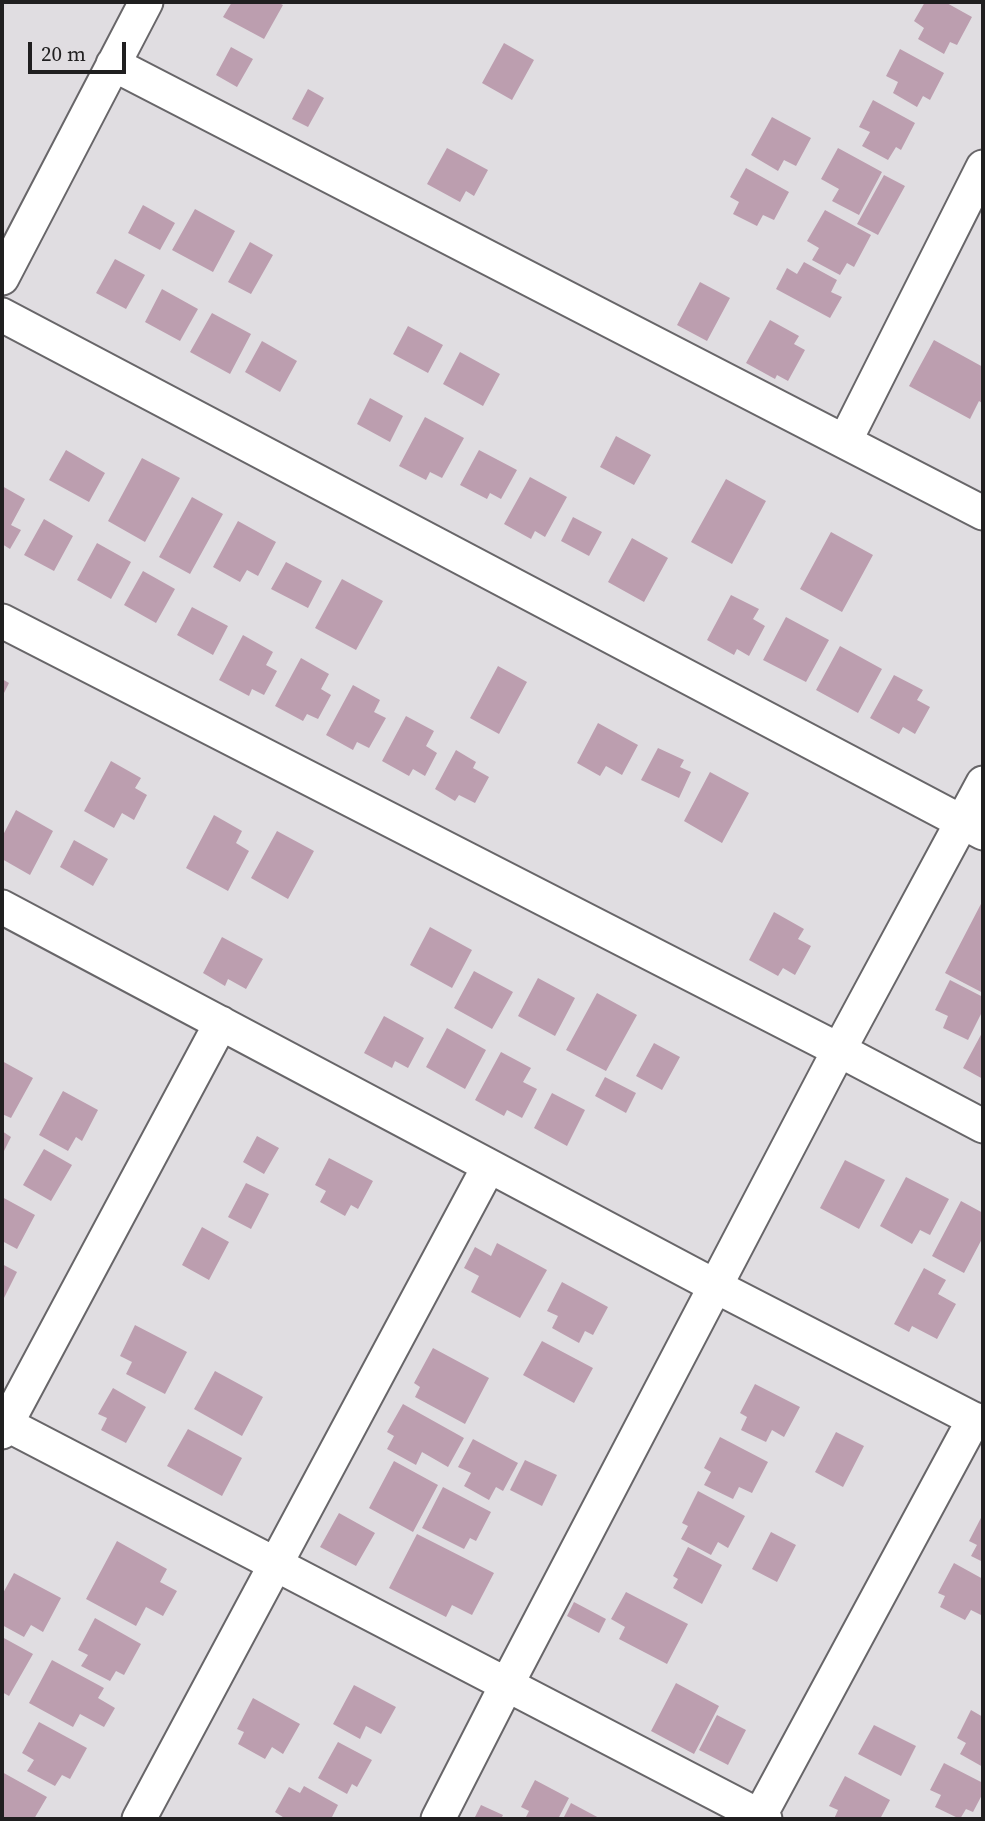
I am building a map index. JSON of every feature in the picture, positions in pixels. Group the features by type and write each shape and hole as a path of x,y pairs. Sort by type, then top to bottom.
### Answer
{"street":[{"path":"2,278 146,2"},
{"path":"113,65 983,513"},
{"path":"845,441 983,167"},
{"path":"2,315 972,827"},
{"path":"2,621 983,1126"},
{"path":"438,1819 506,1684 839,1050 972,827 983,783"},
{"path":"2,907 221,1023 715,1286 979,1421 761,1818 3,1426 221,1023"},
{"path":"139,1819 489,1166"}],"building":[{"path":"232,2 277,2 283,5 264,39 223,17"},
{"path":"925,2 945,2 972,17 957,45 950,42 944,54 918,39 924,28 914,21"},
{"path":"504,43 534,60 512,100 482,83"},
{"path":"231,47 253,59 237,87 216,75"},
{"path":"900,49 944,73 930,100 923,96 917,107 893,93 898,82 886,76"},
{"path":"308,89 324,98 308,127 292,119"},
{"path":"873,100 915,123 901,150 896,147 888,160 862,146 870,132 859,127"},
{"path":"772,117 811,138 796,166 784,160 778,171 751,155"},
{"path":"447,148 488,170 474,196 466,191 460,202 427,184"},
{"path":"838,148 882,172 859,215 832,201 839,189 821,179"},
{"path":"746,168 789,192 774,220 763,215 757,226 733,214 739,202 730,197"},
{"path":"884,175 905,186 878,235 857,224"},
{"path":"143,205 175,223 160,250 128,233"},
{"path":"195,209 235,231 213,272 172,250"},
{"path":"825,210 871,235 854,267 847,263 840,275 812,260 819,248 807,241"},
{"path":"250,242 273,255 251,294 228,282"},
{"path":"115,259 145,275 126,309 96,293"},
{"path":"804,262 837,280 831,292 842,297 830,318 776,289 787,268 797,274"},
{"path":"700,282 730,298 707,341 677,325"},
{"path":"162,289 198,309 180,341 145,322"},
{"path":"212,313 251,334 230,374 190,352"},
{"path":"770,320 799,336 794,344 805,350 788,381 777,375 775,379 746,363"},
{"path":"408,326 443,345 428,373 393,354"},
{"path":"934,340 983,367 983,402 979,401 970,419 909,386"},
{"path":"262,341 297,361 280,392 245,372"},
{"path":"460,352 500,374 483,406 443,384"},
{"path":"370,398 403,416 390,442 357,424"},
{"path":"425,417 464,438 442,478 430,472 426,480 399,466"},
{"path":"616,436 651,455 634,485 600,467"},
{"path":"66,450 105,473 89,502 49,480"},
{"path":"479,450 517,470 501,499 490,493 487,499 460,485"},
{"path":"142,458 180,478 145,542 108,521"},
{"path":"530,477 567,497 545,537 535,531 531,539 504,524"},
{"path":"726,479 766,501 732,564 691,542"},
{"path":"2,486 25,499 11,525 21,530 10,549 2,544"},
{"path":"192,497 223,514 190,574 159,557"},
{"path":"573,517 602,532 589,556 561,541"},
{"path":"44,519 73,536 54,571 24,555"},
{"path":"238,521 276,542 258,576 247,570 240,582 213,567"},
{"path":"831,532 873,555 842,612 800,589"},
{"path":"632,538 668,558 644,602 608,582"},
{"path":"97,543 131,562 111,599 77,580"},
{"path":"286,562 322,581 308,608 271,589"},
{"path":"143,571 175,589 156,623 124,605"},
{"path":"342,579 383,601 356,650 315,628"},
{"path":"731,595 759,609 753,619 765,626 749,656 737,649 734,655 707,640"},
{"path":"192,607 228,626 213,655 177,635"},
{"path":"786,617 829,640 806,682 763,660"},
{"path":"243,635 273,652 266,665 277,671 264,695 252,689 249,696 219,680"},
{"path":"840,646 882,669 858,713 816,690"},
{"path":"301,658 329,674 321,689 331,695 318,719 307,714 303,721 275,706"},
{"path":"498,666 527,682 499,734 470,718"},
{"path":"894,675 923,690 917,700 930,707 915,734 903,727 899,734 870,718"},
{"path":"2,679 9,683 2,697"},
{"path":"353,685 380,700 374,712 386,718 369,748 357,742 353,750 326,735"},
{"path":"406,716 434,731 426,746 437,753 425,776 413,769 409,776 382,761"},
{"path":"598,723 638,745 622,775 606,766 600,776 577,763"},
{"path":"658,748 684,760 680,767 691,772 679,798 641,780"},
{"path":"456,750 476,762 473,768 489,777 475,803 459,795 455,801 435,789"},
{"path":"111,761 141,778 135,788 147,795 134,820 122,813 114,828 84,811"},
{"path":"710,772 749,793 722,843 684,821"},
{"path":"16,810 53,831 30,875 2,859 2,837"},
{"path":"214,815 242,831 236,843 249,851 228,891 186,868"},
{"path":"277,831 314,851 288,899 251,878"},
{"path":"74,840 108,859 93,886 60,867"},
{"path":"983,900 983,993 945,973"},
{"path":"774,912 804,929 798,939 811,946 795,975 783,968 778,976 749,960"},
{"path":"430,927 472,950 452,988 410,965"},
{"path":"222,937 263,959 246,989 228,979 225,986 203,973"},
{"path":"474,971 513,992 492,1029 454,1008"},
{"path":"538,978 575,998 555,1036 518,1016"},
{"path":"950,980 983,997 983,1010 968,1040 943,1028 948,1016 935,1010"},
{"path":"597,993 637,1015 606,1071 566,1050"},
{"path":"384,1016 424,1038 408,1068 395,1061 392,1068 364,1053"},
{"path":"447,1028 486,1050 465,1089 426,1067"},
{"path":"983,1031 983,1079 963,1068"},
{"path":"654,1043 680,1057 662,1090 636,1076"},
{"path":"501,1052 531,1068 523,1082 537,1089 522,1118 507,1110 504,1116 475,1100"},
{"path":"2,1061 33,1078 11,1118 2,1114"},
{"path":"605,1077 636,1093 626,1113 595,1096"},
{"path":"63,1091 98,1110 82,1141 76,1137 68,1151 39,1135"},
{"path":"552,1093 585,1110 567,1146 534,1128"},
{"path":"2,1131 11,1137 2,1155"},
{"path":"257,1136 279,1148 264,1174 243,1162"},
{"path":"44,1149 72,1165 51,1201 23,1185"},
{"path":"329,1158 373,1181 358,1209 351,1205 345,1216 320,1202 326,1191 315,1185"},
{"path":"845,1160 885,1180 859,1229 820,1208"},
{"path":"906,1177 949,1199 930,1235 920,1230 912,1244 880,1226"},
{"path":"246,1183 269,1194 251,1229 228,1217"},
{"path":"2,1197 35,1215 17,1249 2,1241"},
{"path":"961,1201 983,1213 983,1237 964,1273 932,1256"},
{"path":"202,1227 229,1242 209,1280 182,1265"},
{"path":"497,1243 547,1270 520,1318 471,1292 479,1276 464,1268 475,1247 491,1256"},
{"path":"2,1264 17,1272 2,1302"},
{"path":"924,1268 946,1280 938,1294 956,1304 937,1339 912,1326 909,1332 894,1324"},
{"path":"562,1282 608,1307 593,1335 585,1331 579,1343 552,1328 558,1316 547,1311"},
{"path":"135,1325 187,1352 165,1394 126,1374 132,1362 120,1356"},
{"path":"542,1341 593,1368 574,1403 523,1375"},
{"path":"433,1348 489,1378 465,1424 415,1397 420,1387 414,1383"},
{"path":"215,1371 263,1397 242,1436 194,1409"},
{"path":"755,1384 800,1407 784,1437 772,1430 766,1442 741,1430 747,1417 740,1413"},
{"path":"113,1388 146,1407 126,1443 101,1430 107,1418 98,1414"},
{"path":"403,1404 464,1438 448,1467 422,1452 416,1465 387,1449 394,1436 387,1432"},
{"path":"188,1429 242,1458 222,1496 167,1466"},
{"path":"836,1432 864,1446 843,1487 815,1472"},
{"path":"720,1437 768,1462 752,1493 739,1487 733,1499 704,1485 711,1472 704,1468"},
{"path":"473,1439 518,1463 503,1491 496,1487 489,1500 464,1486 471,1473 458,1467"},
{"path":"525,1460 557,1475 542,1506 510,1490"},
{"path":"394,1461 438,1485 413,1532 369,1508"},
{"path":"443,1487 491,1512 476,1541 470,1538 464,1549 422,1528"},
{"path":"698,1491 745,1516 728,1548 718,1542 711,1555 681,1539 688,1526 682,1523"},
{"path":"339,1513 375,1533 356,1566 320,1547"},
{"path":"983,1514 983,1562 971,1556 977,1545 969,1541"},
{"path":"771,1532 796,1545 777,1582 752,1569"},
{"path":"417,1534 494,1573 472,1615 452,1605 446,1617 389,1588"},
{"path":"117,1541 167,1569 160,1582 177,1591 163,1616 146,1607 136,1626 86,1599"},
{"path":"688,1547 722,1565 702,1604 673,1588 678,1579 673,1576"},
{"path":"954,1563 983,1579 983,1616 971,1610 965,1620 940,1607 945,1596 938,1593"},
{"path":"14,1573 61,1598 43,1632 31,1625 24,1637 2,1625 2,1595"},
{"path":"626,1592 688,1624 667,1664 619,1639 625,1627 611,1619"},
{"path":"574,1602 606,1619 599,1633 567,1616"},
{"path":"95,1618 141,1644 124,1675 116,1671 110,1681 81,1666 88,1655 78,1650"},
{"path":"2,1637 33,1654 9,1696 2,1692"},
{"path":"52,1660 104,1688 98,1698 115,1708 104,1727 80,1714 73,1727 29,1703"},
{"path":"676,1683 719,1706 694,1754 651,1731"},
{"path":"354,1685 396,1707 381,1734 366,1726 360,1739 333,1724"},
{"path":"253,1698 300,1724 283,1754 272,1747 265,1759 238,1744 244,1732 237,1729"},
{"path":"971,1710 983,1717 983,1767 960,1754 966,1743 957,1738"},
{"path":"717,1715 746,1730 728,1765 699,1750"},
{"path":"39,1722 87,1748 70,1779 62,1775 55,1786 27,1771 34,1760 22,1753"},
{"path":"874,1725 916,1746 901,1776 858,1754"},
{"path":"338,1742 372,1760 357,1787 352,1784 347,1794 318,1778"},
{"path":"944,1763 983,1783 983,1793 973,1812 966,1809 960,1819 935,1807 941,1795 930,1790"},
{"path":"2,1772 47,1797 34,1819 2,1819"},
{"path":"845,1776 890,1800 880,1819 834,1819 838,1810 829,1806"},
{"path":"535,1780 569,1798 558,1819 525,1819 529,1811 521,1807"},
{"path":"304,1786 338,1805 331,1819 286,1819 275,1812 289,1787 300,1793"},
{"path":"571,1803 601,1819 563,1819"},
{"path":"481,1805 503,1815 501,1819 474,1819"}]}
